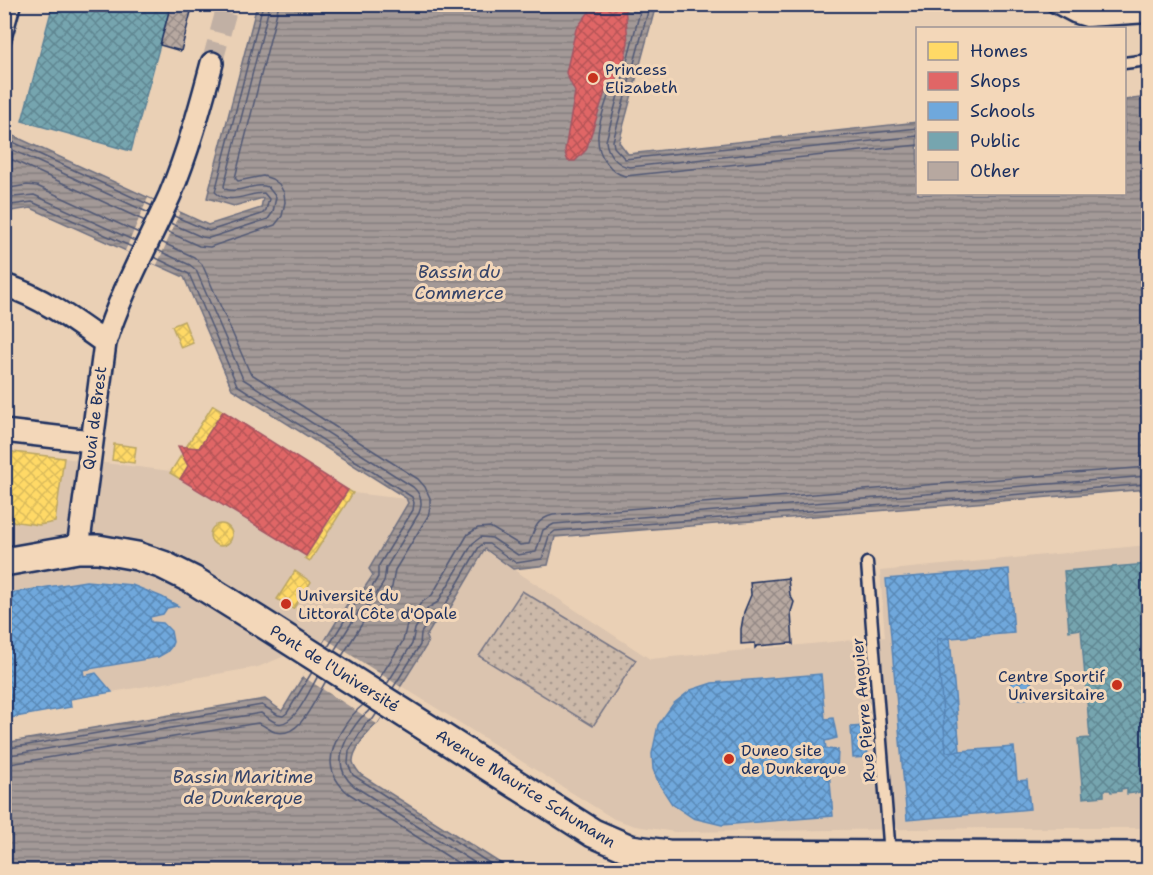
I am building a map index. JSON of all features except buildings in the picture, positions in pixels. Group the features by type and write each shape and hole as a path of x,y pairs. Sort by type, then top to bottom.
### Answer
{"street":[{"path":"1055,4 1074,15 1087,18 1149,14"},
{"name":"Quai de Brest","path":"78,549 105,343 194,131 212,63"},
{"path":"4,285 28,294 60,311 105,343"},
{"path":"4,431 91,441"},
{"name":"Pont de l'Université","path":"4,562 78,549 117,552 163,565 193,580 410,716"},
{"name":"Avenue Maurice Schumann","path":"410,716 593,833 630,849 668,854 1149,856"}],"lane":[{"path":"4,44 15,4"},
{"path":"1126,63 1149,60"},
{"name":"Rue Pierre Anguier","path":"867,563 890,855"}],"shaded area":[{"name":"Université du Littoral Côte d'Opale","path":"213,405 353,493 406,499 650,659 885,637 880,571 1148,545 1148,828 675,832 635,826 614,819 326,639 258,667 71,699 71,707 5,719 5,451 171,471 182,454 178,446 186,446"},
{"path":"522,591 636,660 593,726 479,656"}],"water":[{"name":"Bassin du Commerce","path":"257,5 656,5 619,142 628,154 916,122 916,195 1126,195 1126,100 1148,97 1148,489 555,537 548,565 513,569 485,549 445,617 438,617 426,637 428,643 377,724 355,752 353,762 361,775 511,870 5,870 5,743 265,699 282,711 352,596 355,598 359,596 373,575 369,569 408,503 406,498 232,389 184,277 31,208 5,212 5,132 208,225 261,208 263,198 234,206 207,198"}],"pier":[{"path":"148,198 180,212 157,265 125,251"},
{"path":"326,639 401,687 377,724 302,676"}],"tunnel":[{"path":"212,63 228,4"}],"place":[{"name":"Princess Elizabeth","path":"593,78"},
{"name":"Université du Littoral Côte d'Opale","path":"286,604"},
{"name":"Centre Sportif Universitaire","path":"1117,685"},
{"name":"Duneo site de Dunkerque","path":"729,759"}],"water label":[{"name":"Bassin Maritime de Dunkerque","path":"243,787"}]}
